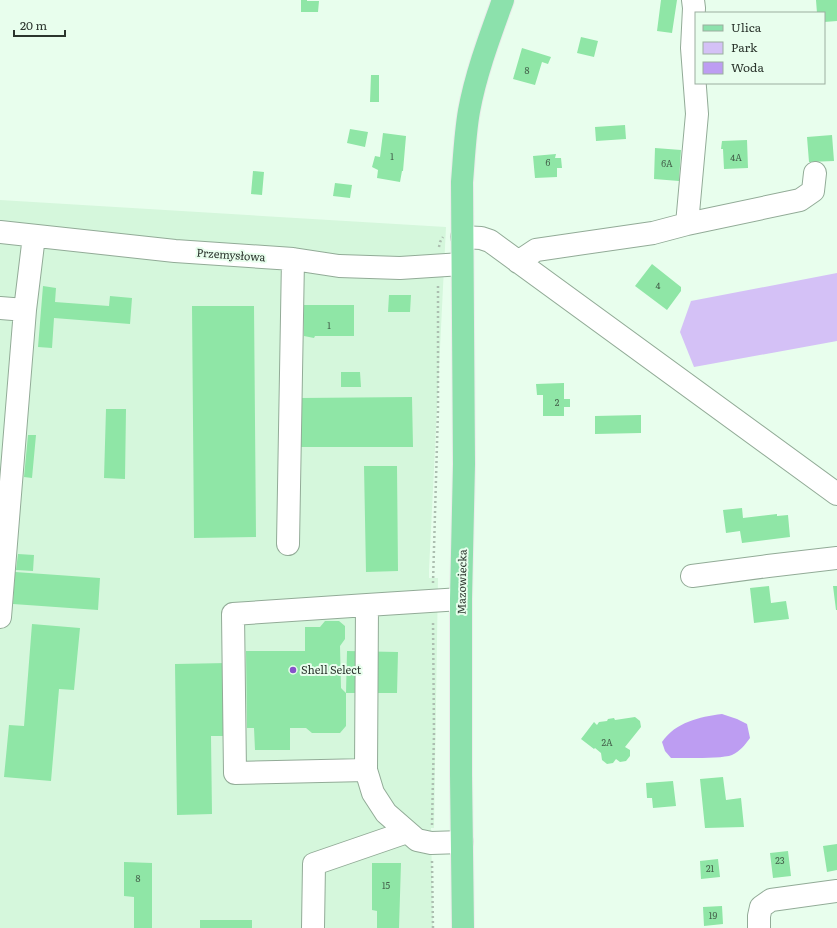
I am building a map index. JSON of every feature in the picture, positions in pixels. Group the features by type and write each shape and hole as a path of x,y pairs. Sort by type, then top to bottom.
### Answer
{"main road":[{"name":"Mazowiecka","path":"463,928 461,599 464,464 462,182 469,112 480,66 503,0"}],"street":[{"path":"687,224 697,114 692,48 693,0"},
{"path":"518,262 536,250 653,233 687,224 800,200 812,191 815,173"},
{"name":"Przemysłowa","path":"0,232 175,251 293,259 340,266 392,268 462,264"},
{"path":"0,617 25,310 34,236"},
{"path":"462,237 477,237 490,241 837,494"},
{"path":"288,544 293,259"},
{"path":"0,308 25,310"},
{"path":"692,576 837,558"},
{"path":"366,770 235,773 233,614 461,599"},
{"path":"367,605 366,770 373,793 386,813 417,840 431,843 462,842"},
{"path":"313,928 314,864 407,832"},
{"path":"760,928 759,916 761,907 771,900 837,891"}],"path":[{"path":"431,843 433,928"}],"shaded area":[{"path":"0,200 446,227 429,570 429,578 438,578 434,828 431,828 433,928 0,928"}],"green space":[{"path":"837,273 837,341 694,367 680,332 691,301"}],"water":[{"path":"722,714 747,724 750,738 742,748 732,755 703,758 671,758 665,751 662,742 668,735 681,725 697,719"}],"building":[{"path":"301,0 319,1 318,12 301,12"},
{"path":"661,0 677,0 672,33 657,31"},
{"path":"816,0 837,0 837,21 825,22 825,12 817,12"},
{"path":"581,37 598,41 594,57 577,53"},
{"path":"522,48 551,57 548,64 542,62 535,85 513,79"},
{"path":"371,75 379,75 379,102 370,102"},
{"path":"625,125 626,139 596,141 595,127"},
{"path":"350,129 368,132 365,147 347,143"},
{"path":"383,133 406,136 403,171 400,182 377,178 378,170 372,167 375,156 380,157"},
{"path":"832,135 834,161 809,162 807,137"},
{"path":"747,140 748,168 724,169 723,149 721,149 722,141"},
{"path":"655,148 681,150 679,181 654,179"},
{"path":"556,154 555,158 561,158 562,168 557,168 557,177 535,178 533,156"},
{"path":"253,171 264,172 262,195 251,194"},
{"path":"335,183 352,185 350,198 333,196"},
{"path":"652,264 681,287 681,291 667,310 635,286"},
{"path":"43,286 56,288 55,302 109,306 110,296 132,298 130,324 54,318 52,348 38,347"},
{"path":"389,295 411,295 410,312 388,312"},
{"path":"302,305 354,305 354,336 315,336 314,338 304,336 304,316 302,315"},
{"path":"192,306 254,306 256,537 194,538"},
{"path":"341,372 360,372 361,387 341,387"},
{"path":"564,383 564,399 570,399 570,407 564,407 564,416 543,416 543,395 537,395 536,384"},
{"path":"412,397 413,447 301,447 301,398"},
{"path":"106,409 126,409 125,479 104,478"},
{"path":"641,415 641,433 595,434 595,416"},
{"path":"28,435 36,435 32,478 24,477"},
{"path":"364,466 397,466 398,571 366,572"},
{"path":"742,508 743,518 777,514 777,516 788,515 790,537 742,543 740,531 726,533 723,510"},
{"path":"18,554 34,555 33,571 16,570"},
{"path":"15,572 100,578 98,610 13,604"},
{"path":"769,586 771,603 786,601 789,619 754,623 750,588"},
{"path":"833,586 837,586 837,610 836,610"},
{"name":"Shell Select","path":"325,621 339,621 345,626 345,639 340,646 341,688 346,693 346,726 340,733 312,733 306,728 290,728 290,750 255,750 254,728 247,728 246,651 305,651 305,627 320,627"},
{"path":"32,624 80,628 74,690 59,689 51,781 4,777 9,725 24,726"},
{"path":"347,651 398,652 397,693 346,693"},
{"path":"227,663 228,736 211,736 212,814 177,815 175,664"},
{"path":"635,717 640,721 641,727 625,747 630,750 630,756 626,761 620,762 616,759 613,763 607,764 602,760 601,753 581,739 594,722 597,725 599,722 607,721 608,719 614,718 615,720"},
{"path":"723,777 726,800 741,798 744,827 705,828 700,779"},
{"path":"673,781 676,806 653,808 652,798 647,798 646,783"},
{"path":"837,844 837,870 827,872 823,846"},
{"path":"788,851 791,876 773,878 770,853"},
{"path":"718,859 720,877 701,879 700,861"},
{"path":"124,862 152,863 152,928 134,928 134,897 124,896"},
{"path":"372,863 401,863 399,928 377,928 377,911 372,910"},
{"path":"722,906 723,924 704,926 703,907"},
{"path":"200,920 252,920 252,928 200,928"}],"place":[{"name":"Shell Select","path":"293,670"}]}
